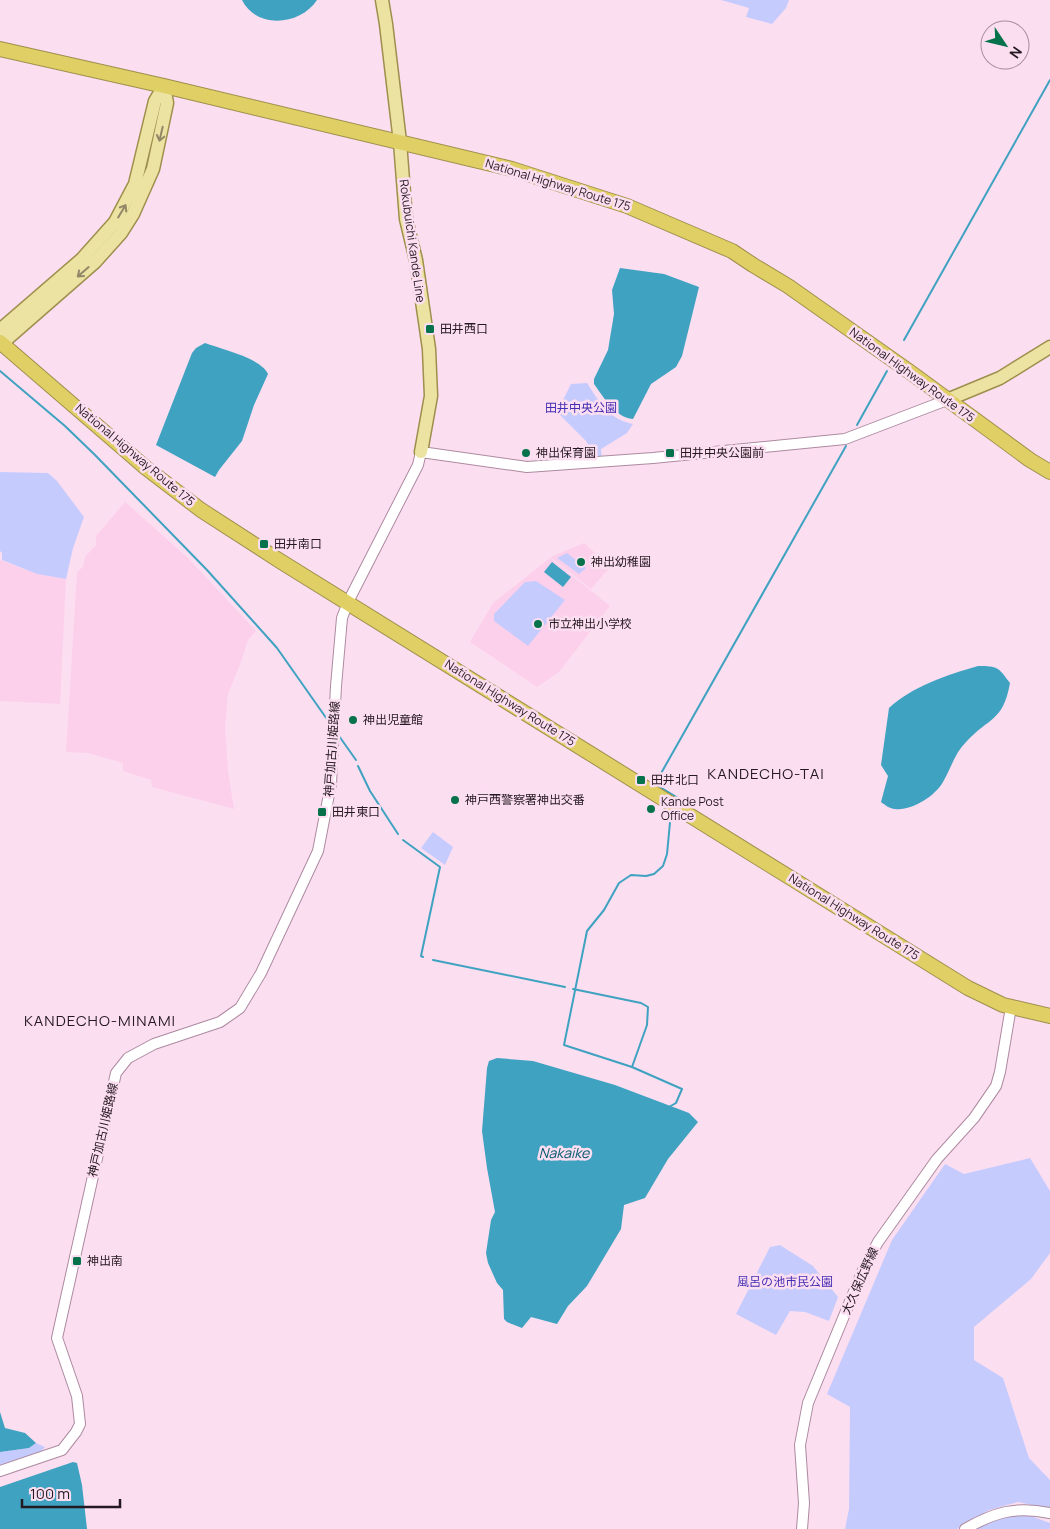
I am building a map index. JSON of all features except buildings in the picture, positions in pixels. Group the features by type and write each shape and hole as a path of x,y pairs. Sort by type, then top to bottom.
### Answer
{"highway":[{"name":"National Highway Route 175","path":"0,49 512,169 627,206 732,251 788,286 1050,472"},
{"name":"National Highway Route 175","path":"0,340 146,468 201,510 968,988 988,999 1011,1007 1050,1016"}],"main road":[{"name":"Rokubuichi Kande Line","path":"382,0 400,142 406,219 416,260 429,349 431,396 421,452"},
{"path":"0,340 95,262 121,233 133,214 153,169 167,103 164,86"},
{"path":"947,400 1000,378 1050,346"}],"street":[{"path":"421,452 527,467 653,458 845,439 947,400"},
{"name":"神戸加古川姫路線","path":"0,1471 62,1450 80,1424 77,1396 57,1338 116,1074 128,1058 137,1053 154,1044 220,1022 240,1008 261,973 318,852 331,784 342,618 348,602 418,465 421,452"},
{"name":"大久保広野線","path":"802,1529 804,1503 800,1444 808,1402 863,1270 878,1242 937,1159 974,1118 996,1086 1011,1007"},
{"path":"965,1529 1002,1512 1034,1510 1050,1513"}],"shaded area":[{"path":"125,502 188,558 256,631 248,640 228,694 225,727 228,770 234,809 152,787 151,780 123,771 123,763 88,753 66,752 77,572 83,567 85,557 96,545 96,536"},
{"name":"神出幼稚園","path":"584,543 610,567 591,589 550,557"},
{"name":"市立神出小学校","path":"550,558 610,606 559,672 537,687 470,642 493,603"},
{"path":"0,560 37,574 66,579 60,704 0,701"}],"green space":[{"path":"721,0 789,0 786,8 772,24 746,17 749,8"},
{"name":"田井中央公園","path":"587,383 606,409 618,419 633,424 627,433 601,449 602,462 581,463 588,452 588,444 557,412 571,384"},
{"path":"0,472 48,473 57,481 84,517 73,548 66,579 37,574 2,560 2,553 0,551"},
{"path":"567,553 586,568 579,574 557,558"},
{"path":"536,581 565,600 528,646 494,621 494,614 525,582"},
{"path":"433,832 453,847 445,865 421,848"},
{"path":"1030,1158 1050,1191 1050,1253 1031,1279 974,1327 974,1360 1003,1378 1029,1458 1050,1480 1050,1509 1018,1502 989,1510 957,1529 845,1529 849,1509 850,1407 827,1394 892,1240 945,1164 964,1174"},
{"name":"風呂の池市民公園","path":"780,1245 813,1266 838,1297 829,1321 805,1312 790,1311 776,1335 736,1314 770,1247"},
{"path":"36,1443 45,1447 39,1454 0,1466 0,1452 29,1448"},
{"path":"1025,1514 1050,1523 1050,1529 974,1529 995,1519"}],"water":[{"path":"242,0 317,0 300,15 278,21 267,20 257,16"},
{"path":"620,268 664,274 699,287 682,356 676,367 651,384 633,419 620,415 594,384 594,379 608,350 614,314 612,290"},
{"path":"205,343 249,359 264,368 268,374 254,405 242,441 215,477 156,445 192,353 196,348"},
{"path":"552,562 571,577 563,587 544,572"},
{"path":"978,666 997,668 1010,683 1007,696 999,712 962,746 943,782 935,792 909,808 889,808 881,802 888,776 881,765 889,708 898,700 920,687 943,677"},
{"name":"Nakaike","path":"497,1058 533,1061 615,1085 689,1113 698,1122 668,1159 645,1198 624,1205 621,1229 587,1286 568,1306 557,1324 531,1317 522,1328 507,1322 504,1319 503,1290 497,1283 488,1263 486,1253 491,1220 495,1212 482,1131 487,1068 489,1061"},
{"path":"0,1412 5,1428 25,1433 36,1443 29,1448 0,1452"},
{"path":"73,1462 77,1463 82,1485 87,1529 0,1529 0,1487"}],"waterway":[{"path":"904,340 1050,80"},
{"path":"0,371 65,426 207,570 277,648 329,722"},
{"path":"857,425 887,371"},
{"path":"678,798 655,784 846,446"},
{"path":"339,736 356,760"},
{"path":"358,766 370,791 398,834"},
{"path":"669,1107 676,1103 682,1089 632,1067 564,1045 587,931 604,910 619,883 631,875 646,876 654,874 663,866 667,854 671,812"},
{"path":"403,840 440,867 421,956 423,957"},
{"path":"433,960 565,987"},
{"path":"573,989 641,1003 648,1007 647,1025 632,1067"}],"place":[{"name":"田井西口","path":"430,329"},
{"name":"神出保育園","path":"526,453"},
{"name":"田井中央公園前","path":"670,453"},
{"name":"田井南口","path":"264,544"},
{"name":"神出幼稚園","path":"581,562"},
{"name":"市立神出小学校","path":"538,624"},
{"name":"神出児童館","path":"353,720"},
{"name":"田井北口","path":"641,780"},
{"name":"神戸西警察署神出交番","path":"455,800"},
{"name":"Kande Post Office","path":"651,809"},
{"name":"田井東口","path":"322,812"},
{"name":"神出南","path":"77,1261"}],"district":[{"name":"KANDECHO-TAI","path":"766,774"},
{"name":"KANDECHO-MINAMI","path":"100,1021"}]}
